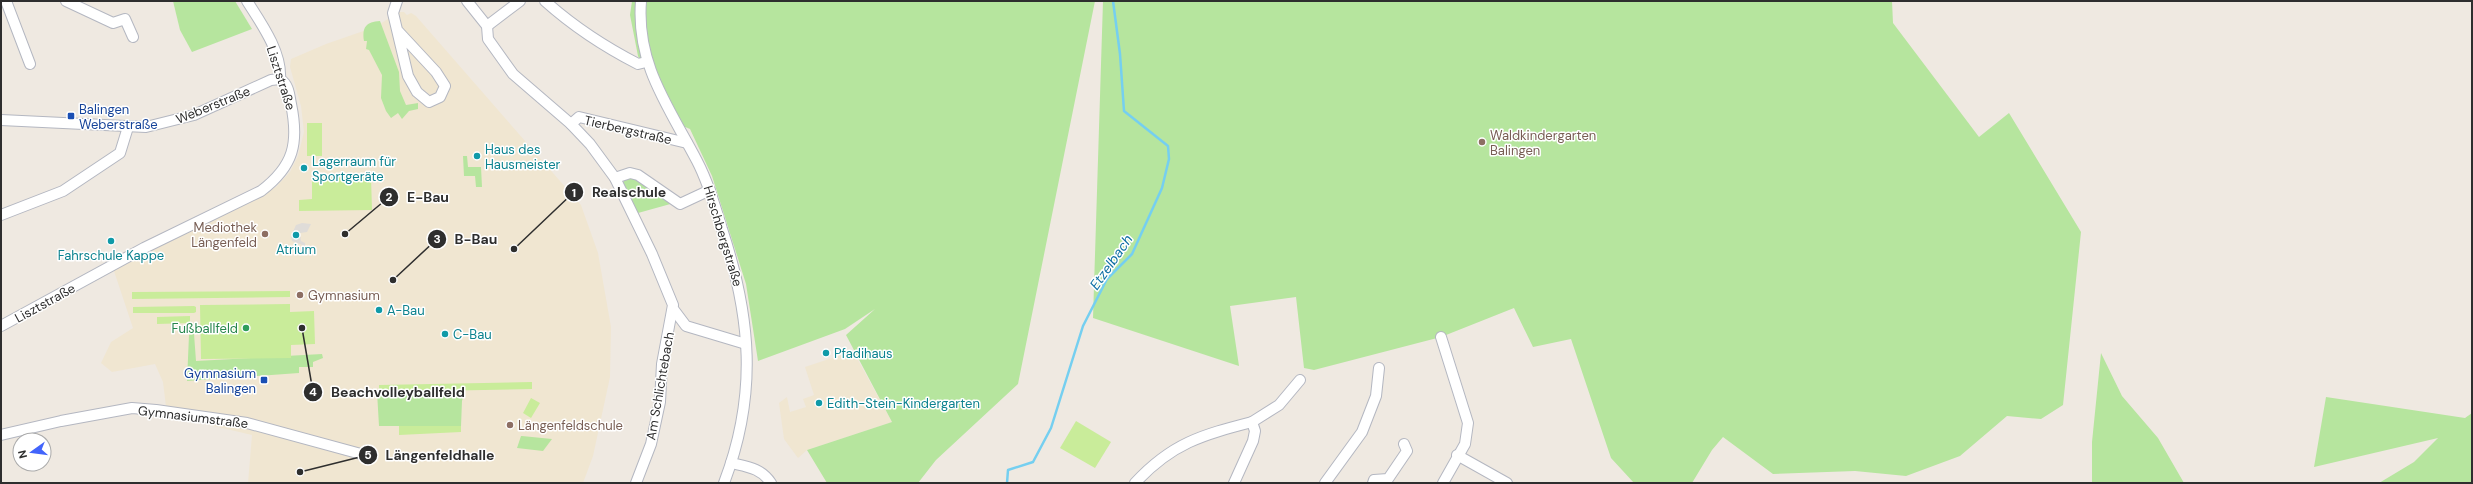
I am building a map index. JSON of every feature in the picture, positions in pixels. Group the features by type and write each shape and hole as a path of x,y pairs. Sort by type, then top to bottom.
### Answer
{"street":[{"path":"6,1 30,64"},
{"path":"66,1 113,23 125,19 133,37"},
{"name":"Lisztstraße","path":"1,326 138,251 261,191 273,182 289,160 295,138 295,121 287,85 280,79 279,64 264,28 247,1"},
{"path":"397,1 393,13 397,30 408,76 417,92 429,102 440,97 445,86 436,72 397,30"},
{"name":"Am Schlichtebach","path":"467,1 488,26 488,39 513,74 571,124 590,144 615,178 658,268 674,310 686,326 746,344"},
{"path":"488,26 520,1"},
{"path":"545,1 573,26 604,47 638,64 646,62"},
{"name":"Hirschbergstraße","path":"641,1 641,40 646,62 658,90 687,143 710,190 735,267 743,307 747,377 744,412 732,463 724,483"},
{"name":"Weberstraße","path":"1,120 146,127 178,120 209,109 271,80 280,79"},
{"name":"Tierbergstraße","path":"571,124 579,118 687,143"},
{"path":"1,215 63,191 120,154 128,126"},
{"path":"615,178 630,173 638,175 680,204 710,190"},
{"name":"Am Schlichtebach","path":"636,483 651,444 660,402 662,364 674,310"},
{"path":"1440,337 1468,423 1465,444 1457,455 1442,483"},
{"path":"1325,483 1362,432 1376,396 1380,368"},
{"path":"1135,483 1151,466 1181,446 1203,435 1252,422 1279,405 1300,380"},
{"name":"Gymnasiumstraße","path":"1,435 61,421 132,408 247,423 361,454"},
{"path":"1234,483 1253,441 1255,431 1252,422"},
{"path":"1372,483 1374,480 1388,479 1407,451 1404,444"},
{"path":"1457,455 1502,482"},
{"path":"732,463 758,469 765,474 771,483"}],"shaded area":[{"path":"399,12 404,12 407,15 411,13 416,16 581,205 598,253 611,327 610,377 593,456 583,483 248,483 252,435 167,415 163,382 155,364 112,372 101,363 111,342 133,328 112,265 276,187 290,172 298,156 304,132 301,106 290,67 291,59 326,44 375,27"},
{"name":"Atrium","path":"302,223 311,224 307,232 300,233 301,241 305,243 305,246 292,241 291,236 296,225"},
{"path":"853,351 892,422 807,450 798,458 784,439 779,403 787,397 790,412 806,407 803,399 814,395 805,367"}],"green space":[{"path":"173,1 235,1 252,29 192,52 180,30"},
{"path":"632,1 1095,1 1018,384 936,460 918,483 827,483 807,450 892,422 846,335 875,309 845,329 758,361 746,284 712,176 690,129 671,121 638,56 630,15"},
{"path":"1103,1 1892,1 1893,23 1979,137 2009,113 2081,232 2063,405 2041,419 2007,416 1960,456 1906,476 1855,471 1773,474 1723,437 1712,450 1692,483 1634,483 1611,458 1571,339 1533,347 1514,308 1441,337 1314,370 1304,368 1296,297 1230,306 1239,366 1093,318"},
{"path":"380,21 399,72 400,91 406,105 418,103 418,109 409,111 402,119 398,113 391,118 386,111 381,98 382,75 369,50 366,49 367,41 364,41 364,29 366,26 368,24"},
{"path":"307,123 322,123 322,156 307,156"},
{"path":"463,156 467,156 468,167 481,167 482,187 476,187 475,176 464,176"},
{"path":"631,176 674,203 638,213 623,183 625,178"},
{"path":"371,177 372,210 299,211 299,200 312,199 312,178"},
{"path":"290,291 290,297 132,299 132,292"},
{"name":"Fußballfeld","path":"290,304 290,312 314,311 315,344 291,345 291,358 201,359 200,305"},
{"path":"133,307 196,307 196,312 194,313 133,313"},
{"path":"190,316 190,323 157,324 157,317"},
{"path":"194,334 196,361 322,354 323,358 313,362 313,367 299,367 299,373 187,381 189,335"},
{"path":"2101,353 2122,396 2158,438 2184,483 2092,483 2092,442"},
{"path":"532,382 532,389 379,392 379,385"},
{"path":"465,390 462,401 461,426 379,426 377,392"},
{"path":"2326,397 2465,418 2472,413 2472,483 2379,483 2414,462 2438,438 2314,467"},
{"path":"531,398 540,403 531,418 523,413"},
{"path":"1076,421 1111,442 1095,468 1060,448"},
{"path":"399,426 461,426 461,432 399,435"},
{"path":"521,436 552,439 543,451 517,448"}],"waterway":[{"name":"Etzelbach","path":"1007,483 1008,470 1033,462 1051,428 1083,326 1107,279 1132,254 1162,188 1169,159 1168,146 1124,111 1120,54 1113,1"}],"place":[{"name":"Balingen Weberstraße","path":"71,116"},
{"name":"Waldkindergarten Balingen","path":"1482,142"},
{"name":"Haus des Hausmeister","path":"477,156"},
{"name":"Lagerraum für Sportgeräte","path":"304,168"},
{"name":"Mediothek Längenfeld","path":"265,234"},
{"name":"E-Bau","path":"345,234"},
{"name":"Atrium","path":"296,235"},
{"name":"Fahrschule Kappe","path":"111,241"},
{"name":"Realschule","path":"514,249"},
{"name":"B-Bau","path":"393,280"},
{"name":"Gymnasium","path":"300,295"},
{"name":"A-Bau","path":"379,310"},
{"name":"Fußballfeld","path":"246,328"},
{"name":"Beachvolleyballfeld","path":"302,328"},
{"name":"C-Bau","path":"445,334"},
{"name":"Pfadihaus","path":"826,353"},
{"name":"Gymnasium Balingen","path":"264,380"},
{"name":"Edith-Stein-Kindergarten","path":"819,403"},
{"name":"Längenfeldschule","path":"510,425"},
{"name":"Längenfeldhalle","path":"300,472"}]}
